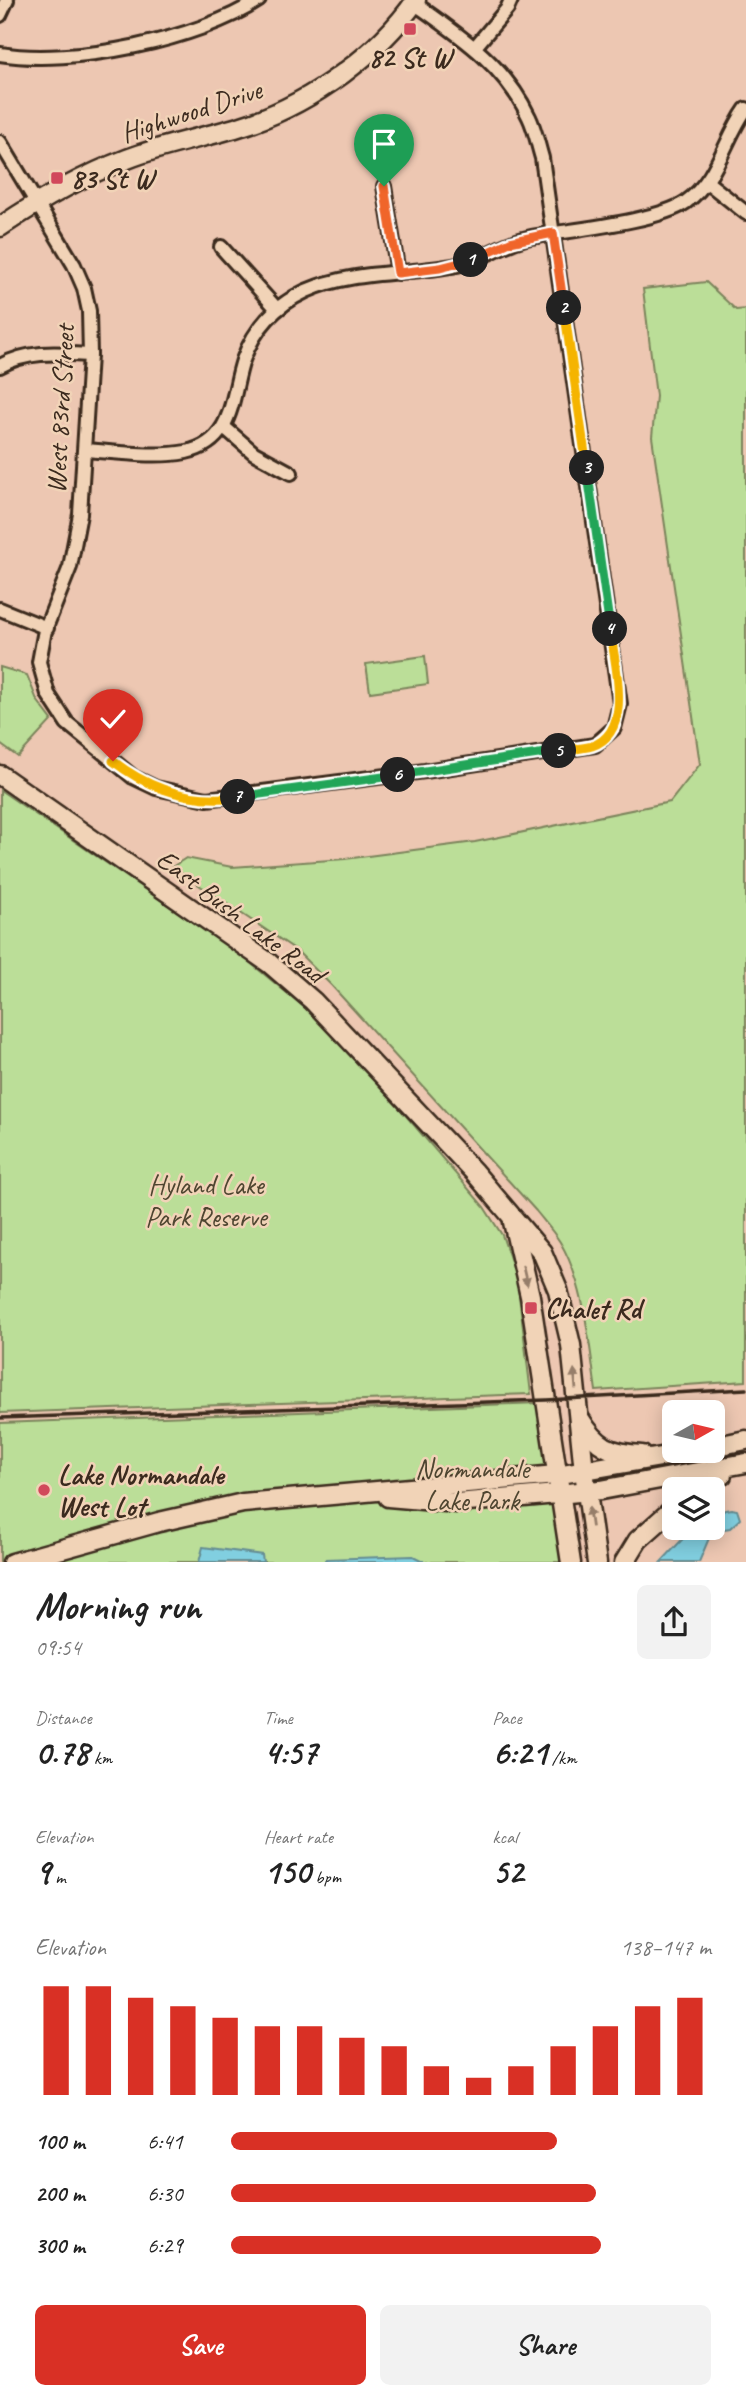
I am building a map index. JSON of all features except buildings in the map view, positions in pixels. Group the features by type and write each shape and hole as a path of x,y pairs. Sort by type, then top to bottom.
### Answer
{"street":[{"path":"0,15 7,0"},
{"path":"0,54 45,58 107,52 186,32 236,6 259,0"},
{"path":"475,47 507,9 511,0"},
{"path":"415,1 475,47 511,86 530,118 542,158 553,233"},
{"name":"Highwood Drive","path":"0,227 36,203 128,158 253,122 292,104 328,83 362,58 415,1"},
{"path":"85,450 171,454 204,446 224,427 234,404 243,359 253,338 277,309 303,292 324,283 461,264 510,242 667,212 685,203 707,182 730,132 746,110"},
{"name":"West 83rd Street","path":"0,142 74,265 84,288 89,311 90,355 80,513 70,567 41,646 39,662 48,694 66,723 133,777 156,788 206,799 425,771 595,745 614,728 620,704 553,233"},
{"path":"707,182 746,213"},
{"path":"384,186 398,273"},
{"path":"221,247 277,309"},
{"path":"0,366 31,354 90,355"},
{"path":"224,427 254,453 291,473"},
{"path":"0,609 47,628"},
{"name":"East Bush Lake Road","path":"0,775 269,963 313,1001 474,1172 542,1252 558,1290 571,1345 583,1471 597,1562"},
{"name":"East Bush Lake Road","path":"513,1218 530,1296 571,1562"},
{"path":"578,1416 591,1437 603,1446 623,1454 662,1456"},
{"path":"725,1444 746,1440"},
{"path":"16,1562 159,1522 243,1503 556,1475 662,1457"},
{"path":"364,1494 457,1503 586,1491 743,1464"},
{"path":"718,1477 743,1464"},
{"path":"625,1562 638,1540 662,1519"}],"green space":[{"path":"706,282 736,310 746,309 746,1381 596,1391 585,1314 575,1276 560,1242 536,1211 332,986 296,950 172,867 186,858 232,867 345,859 475,842 670,802 700,764 652,437 656,396 643,289"},
{"path":"425,656 428,684 370,692 366,664"},
{"path":"0,667 27,675 37,700 52,720 18,757 0,744"},
{"name":"Hyland Lake Park Reserve","path":"0,790 242,956 316,1017 402,1111 484,1207 502,1235 517,1279 531,1394 0,1413"},
{"name":"Normandale Lake Park","path":"540,1403 564,1562 0,1562 0,1423"}],"water":[{"path":"725,1510 737,1510 740,1519 725,1529"},
{"path":"682,1540 708,1540 699,1562 661,1562"},
{"path":"203,1547 262,1555 263,1562 199,1562"},
{"path":"413,1556 425,1562 325,1562 326,1559"}],"railway":[{"path":"0,1418 546,1400 746,1389"}],"place":[{"name":"82 St W","path":"410,29"},
{"name":"83 St W","path":"57,178"},
{"name":"Chalet Rd","path":"531,1308"},
{"name":"Lake Normandale West Lot","path":"44,1490"}],"route":[{"path":"113,761 133,777 156,788 181,796 206,799 425,771 595,745 614,728 620,704 553,233 510,242 461,264 398,273 384,186"}]}
